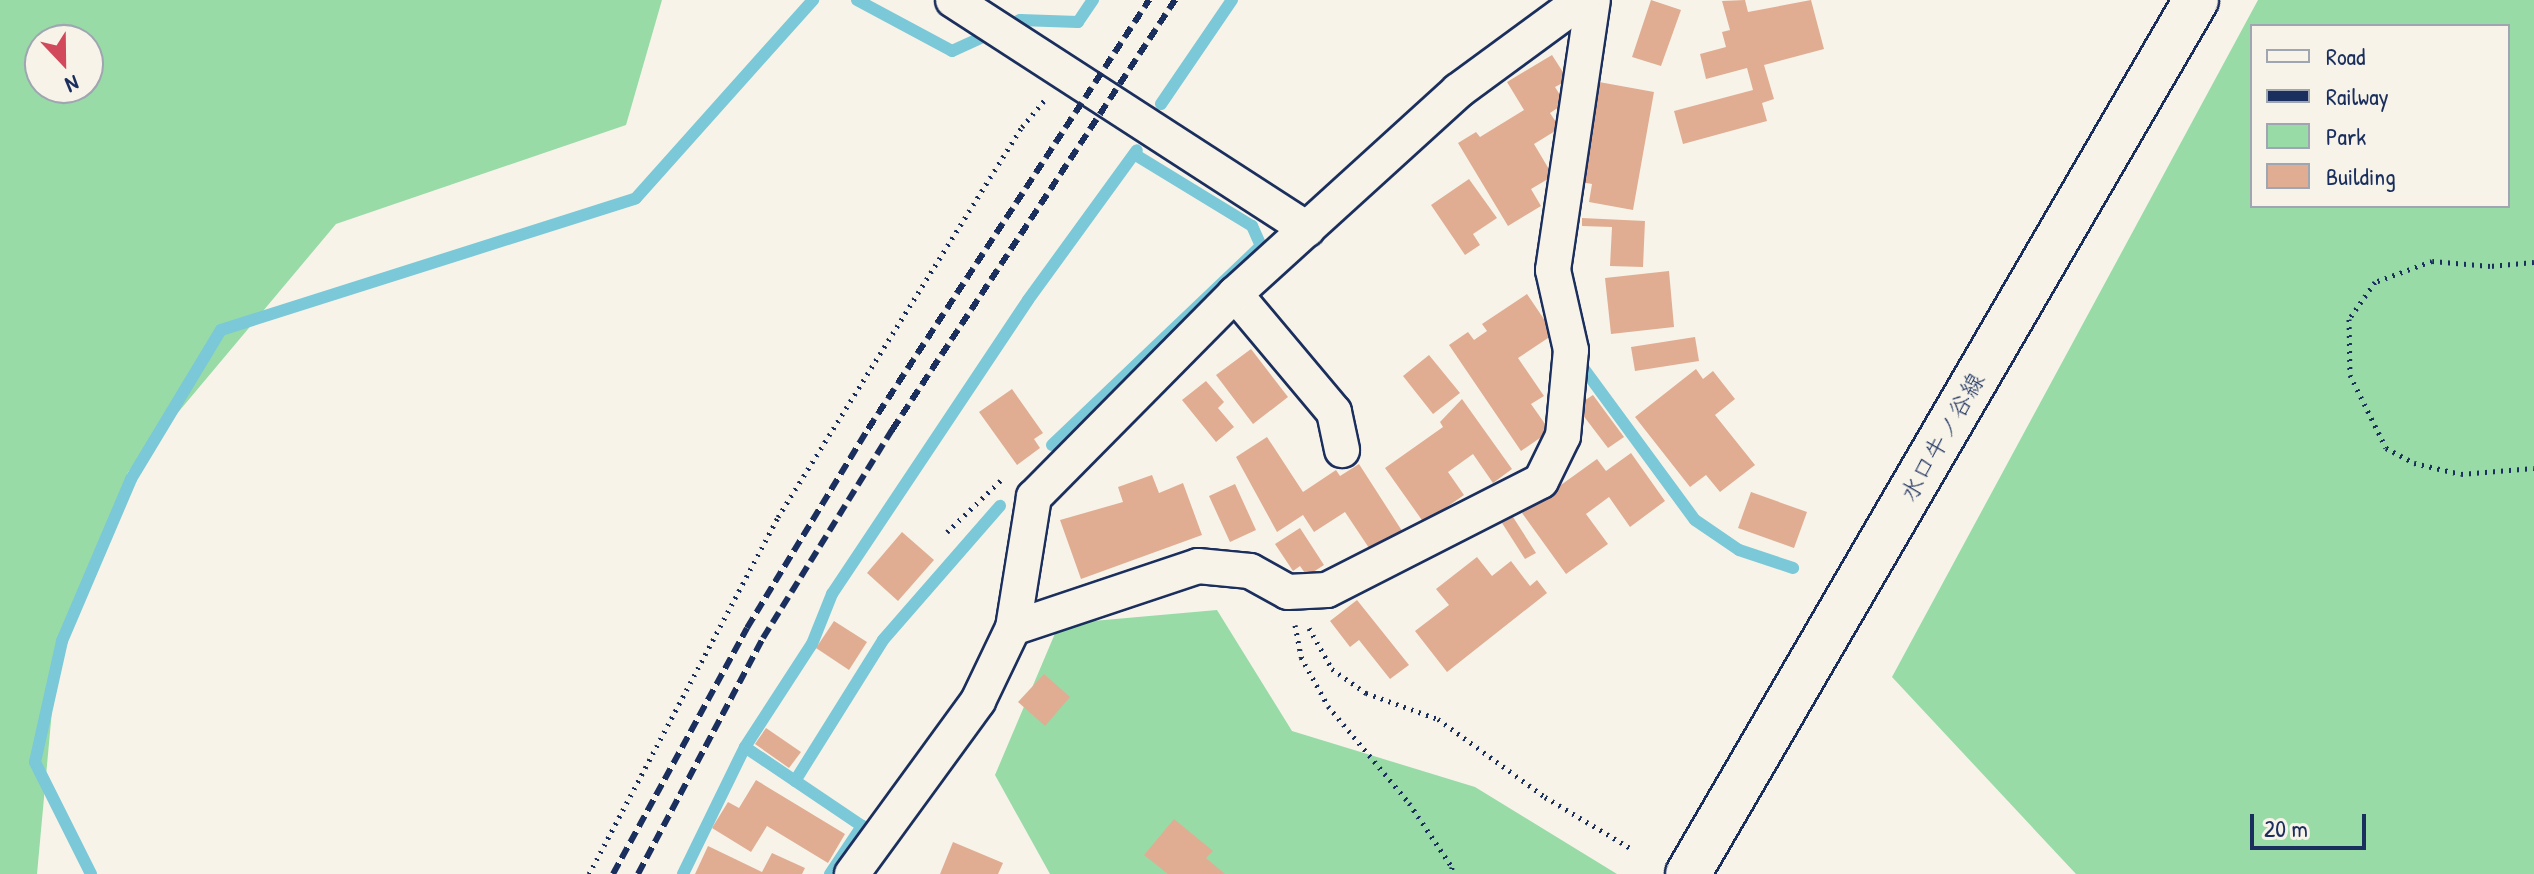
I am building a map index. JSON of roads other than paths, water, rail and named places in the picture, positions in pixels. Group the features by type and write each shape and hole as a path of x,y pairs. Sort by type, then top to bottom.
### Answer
{"main road":[{"name":"水口牛ノ谷線","path":"1688,874 2196,0"}],"street":[{"path":"953,0 1307,229"},
{"path":"852,874 978,701 1013,628 1034,498 1235,294 1458,91 1582,0"},
{"path":"1013,628 1198,566 1250,571 1288,592 1327,590 1541,481 1563,436 1571,350 1553,270 1593,0"},
{"path":"1235,294 1334,412 1342,450"}],"waterway":[{"path":"91,874 35,762 62,641 131,479 221,330 636,198 813,0"},
{"path":"857,0 952,51 1020,20 1078,22 1093,0"},
{"path":"1161,104 1232,0"},
{"path":"830,874 862,826 745,747 812,644 832,594 1028,300 1137,150"},
{"path":"1052,445 1261,246 1252,226 1134,154"},
{"path":"1584,369 1695,520 1739,550 1793,568"},
{"path":"795,781 883,640 1000,506"},
{"path":"683,874 745,747"}],"railway":[{"path":"613,874 747,628 868,429 1149,0"},
{"path":"638,874 763,638 892,430 1175,0"}]}
